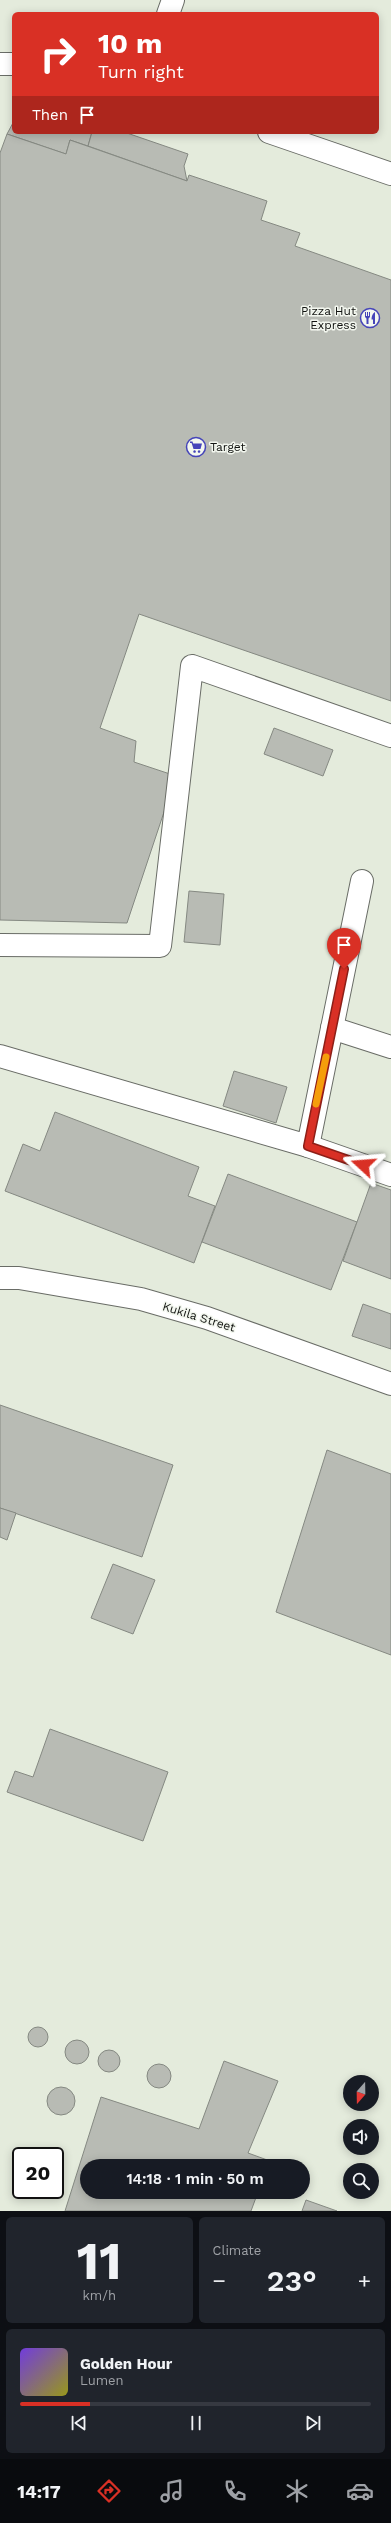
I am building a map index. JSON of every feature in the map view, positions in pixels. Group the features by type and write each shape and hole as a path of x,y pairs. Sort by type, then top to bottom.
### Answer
{"street":[{"path":"169,12 174,0"},
{"path":"0,64 12,64"},
{"path":"275,134 391,174"},
{"path":"0,945 160,946 192,666 391,736"},
{"path":"308,1146 362,881"},
{"path":"332,1028 391,1047"},
{"path":"0,1056 308,1146 391,1175"},
{"name":"Kukila Street","path":"0,1278 19,1278 140,1299 207,1318 391,1384"}],"shaded area":[{"path":"0,0 391,0 391,2211 0,2211"}],"building":[{"path":"12,125 12,134 91,134 88,146 70,140 66,154 7,134"},
{"name":"Target","path":"7,134 66,154 70,140 187,181 189,175 267,201 261,220 300,233 295,246 391,280 391,701 139,614 100,728 136,741 134,762 176,776 127,923 0,920 0,153"},
{"path":"91,134 130,134 188,154 184,166 187,181 88,146"},
{"path":"274,728 333,750 323,776 264,754"},
{"path":"189,891 224,894 220,945 184,942"},
{"path":"234,1071 287,1087 276,1123 223,1106"},
{"path":"55,1112 199,1167 188,1196 215,1206 194,1263 5,1191 23,1144 40,1151"},
{"path":"228,1174 357,1222 331,1290 202,1242"},
{"path":"371,1183 391,1190 391,1279 343,1261"},
{"path":"363,1304 391,1314 391,1349 352,1336"},
{"path":"0,1405 173,1465 142,1557 0,1508"},
{"path":"327,1450 391,1474 391,1655 276,1612"},
{"path":"0,1508 16,1513 7,1540 0,1537"},
{"path":"113,1564 155,1580 133,1634 91,1618"},
{"path":"50,1729 168,1772 143,1841 7,1792 15,1771 33,1777"},
{"path":"34,2027 42,2027 48,2033 48,2041 42,2047 34,2047 28,2041 28,2033"},
{"path":"77,2040 85,2044 89,2052 85,2060 77,2064 69,2060 65,2052 69,2044"},
{"path":"109,2050 117,2053 120,2061 117,2069 109,2072 101,2069 98,2061 101,2053"},
{"path":"224,2061 278,2081 248,2153 264,2159 81,2159 101,2097 199,2129"},
{"path":"159,2064 168,2067 171,2076 168,2085 159,2088 150,2085 147,2076 150,2067"},
{"path":"61,2087 71,2091 75,2101 71,2111 61,2115 51,2111 47,2101 51,2091"},
{"path":"80,2164 80,2199 255,2199 251,2211 65,2211"},
{"path":"306,2200 337,2211 302,2211"}],"slow traffic":[{"path":"316,1104 326,1057"}],"place":[{"name":"Pizza Hut Express","path":"370,318"},
{"name":"Target","path":"196,447"}],"route":[{"path":"344,969 308,1146 363,1165"}]}
